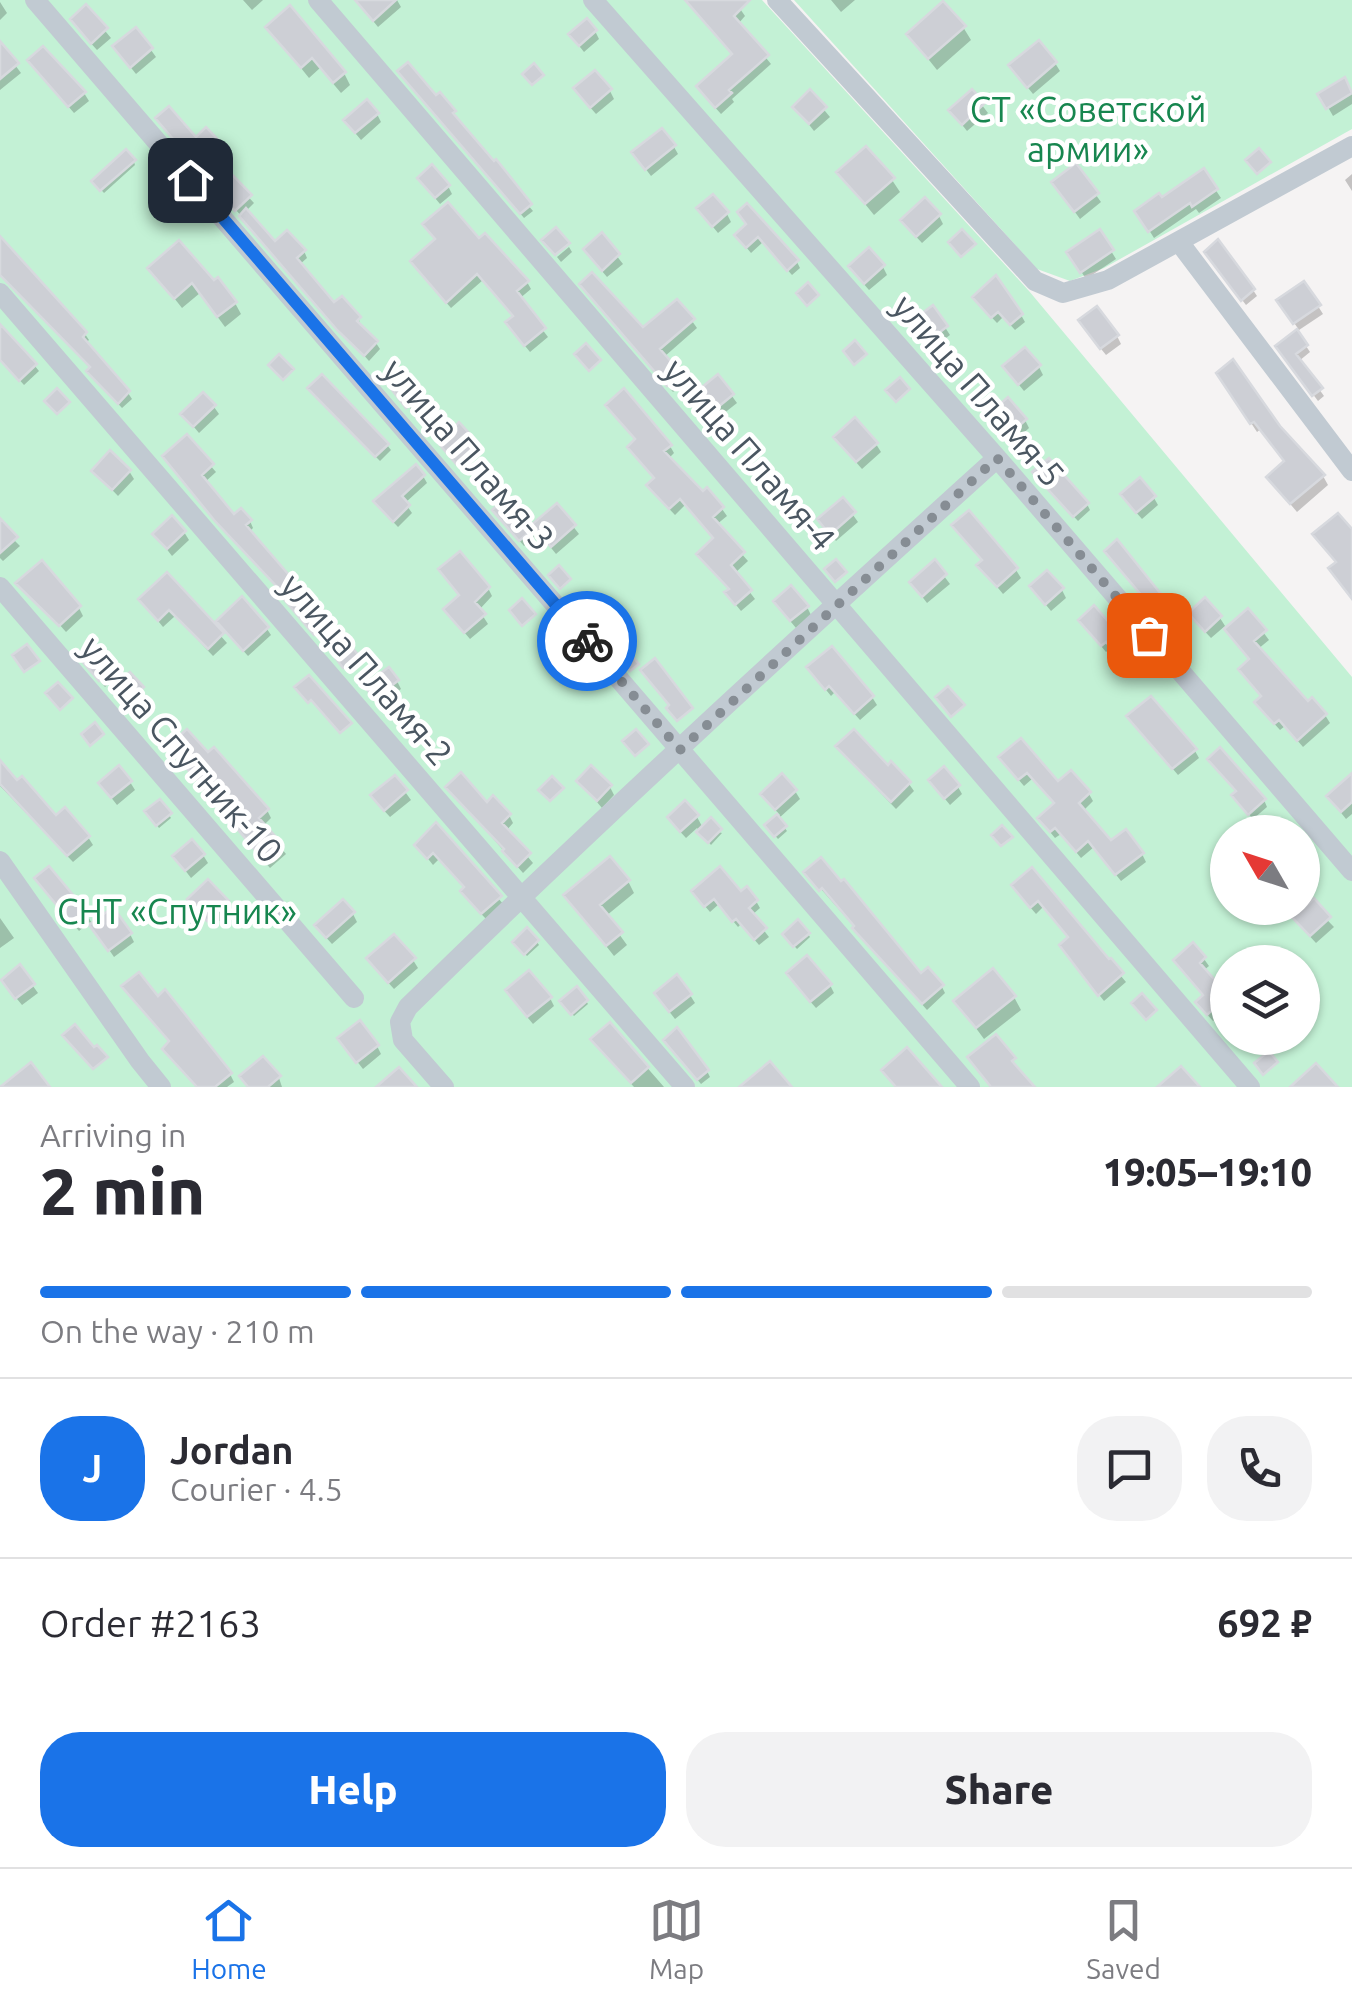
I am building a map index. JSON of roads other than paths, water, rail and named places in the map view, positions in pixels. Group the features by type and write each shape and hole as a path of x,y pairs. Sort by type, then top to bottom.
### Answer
{"street":[{"name":"улица Пламя-3","path":"35,0 970,1087"},
{"name":"улица Пламя-4","path":"318,0 1250,1087"},
{"name":"улица Пламя-5","path":"593,0 997,458 1352,870"},
{"path":"777,0 1036,280 1063,293 1108,280 1352,146"},
{"path":"1179,242 1352,472"},
{"name":"улица Пламя-2","path":"0,293 685,1087"},
{"path":"444,1087 402,1040 400,1022 408,1006 520,897 997,458"},
{"name":"улица Спутник-10","path":"0,588 354,998"},
{"path":"0,861 161,1087"}],"park label":[{"name":"СТ «Советской армии»","path":"1088,129"},
{"name":"СНТ «Спутник»","path":"177,911"}]}
